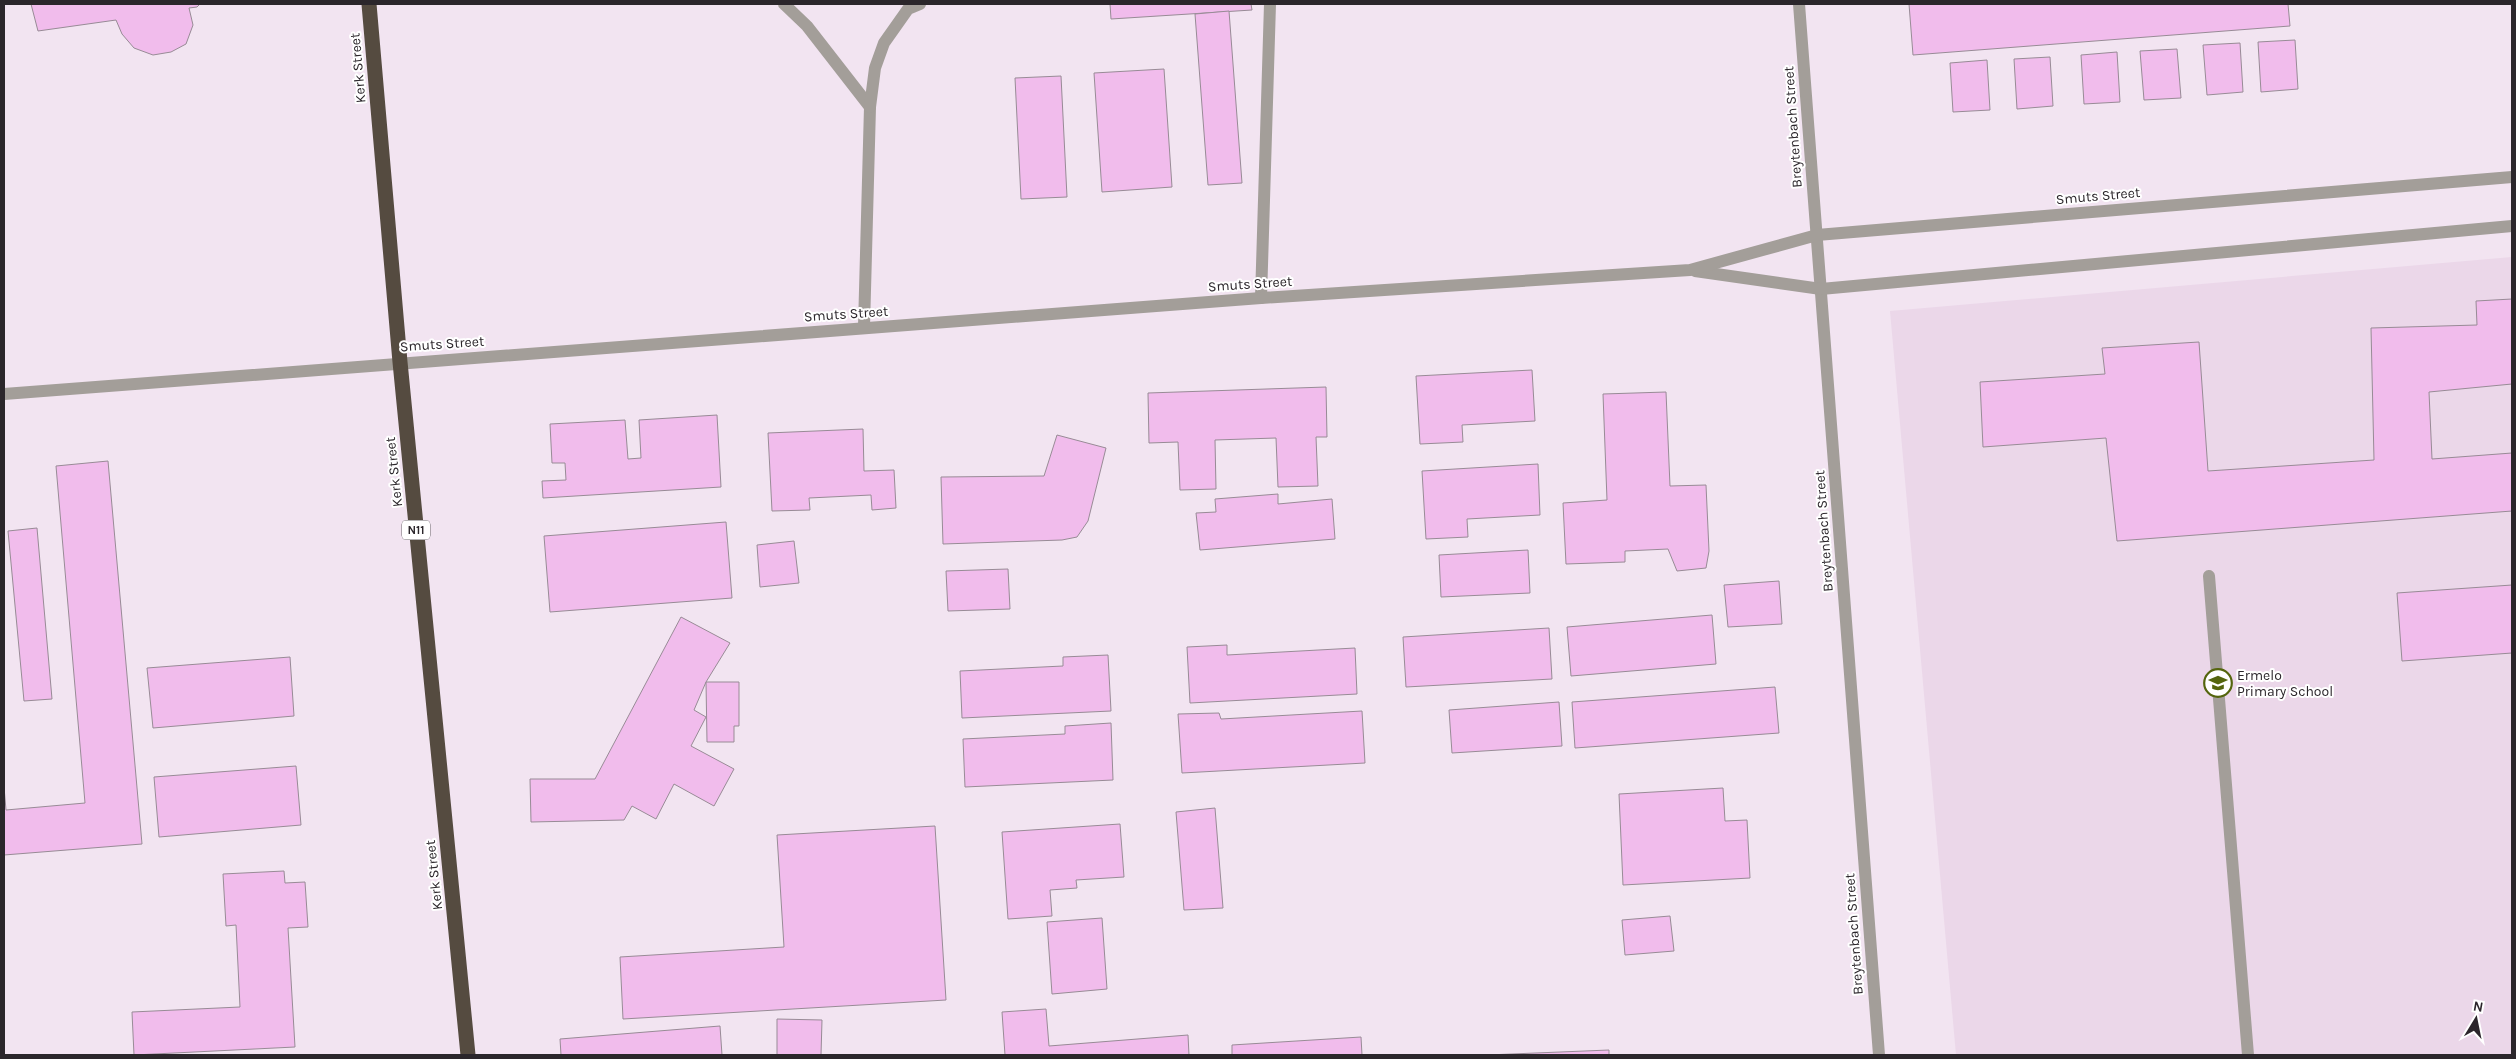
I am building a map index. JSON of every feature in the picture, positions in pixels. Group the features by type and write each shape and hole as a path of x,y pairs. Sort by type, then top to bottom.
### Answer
{"highway":[{"name":"Kerk Street","path":"369,4 400,362 468,1055"}],"street":[{"path":"784,4 807,26 870,107"},
{"path":"864,327 870,107 875,68 884,43 908,8 920,4"},
{"path":"1261,298 1270,4"},
{"name":"Breytenbach Street","path":"1799,4 1879,1055"},
{"name":"Smuts Street","path":"1690,270 1816,234 2512,177"},
{"name":"Smuts Street","path":"4,394 864,327 1261,298 1690,270 1821,289 2512,226"},
{"path":"2208,576 2248,1055"}],"shaded area":[{"name":"Ermelo Primary School","path":"2512,257 2512,1055 1956,1055 1890,311"}],"building":[{"path":"31,4 200,4 197,7 189,8 193,25 186,44 171,52 153,55 134,48 122,34 116,20 38,31"},
{"path":"1110,4 1251,4 1252,10 1111,19"},
{"path":"1909,4 2288,4 2290,26 1913,55"},
{"path":"1229,11 1242,183 1208,185 1195,14"},
{"path":"2295,40 2298,89 2261,92 2258,42"},
{"path":"2240,43 2243,92 2207,95 2203,45"},
{"path":"2177,49 2181,98 2144,100 2140,51"},
{"path":"2117,52 2120,102 2084,104 2081,55"},
{"path":"2050,57 2053,106 2017,109 2014,59"},
{"path":"1987,60 1990,110 1953,112 1950,63"},
{"path":"1164,69 1172,187 1102,192 1094,73"},
{"path":"1061,76 1067,197 1021,199 1015,78"},
{"path":"2512,299 2512,384 2429,392 2432,459 2512,453 2512,511 2117,541 2106,438 1983,447 1980,382 2105,374 2102,348 2199,342 2208,471 2374,460 2371,328 2477,325 2476,301"},
{"path":"1532,370 1535,421 1462,425 1463,442 1420,444 1416,376"},
{"path":"1326,387 1327,437 1316,437 1318,486 1278,487 1276,438 1215,440 1216,489 1180,490 1178,442 1149,443 1148,393"},
{"path":"1666,392 1670,486 1706,485 1709,551 1706,568 1677,571 1668,549 1625,551 1625,562 1566,564 1563,503 1607,500 1603,394"},
{"path":"717,415 721,487 543,498 542,481 566,480 565,463 552,463 550,424 625,420 628,459 641,458 639,420"},
{"path":"863,429 864,471 894,470 896,508 872,510 871,495 809,498 810,510 772,511 768,433"},
{"path":"1057,435 1106,448 1088,521 1077,537 1062,540 943,544 941,477 1044,476"},
{"path":"108,461 142,844 4,855 4,787 6,810 85,803 56,466"},
{"path":"1538,464 1540,515 1467,519 1468,537 1426,539 1422,471"},
{"path":"1278,494 1278,504 1332,499 1335,539 1200,550 1196,513 1216,512 1215,499"},
{"path":"726,522 732,598 550,612 544,536"},
{"path":"37,528 52,699 24,701 8,531"},
{"path":"794,541 799,583 760,587 757,545"},
{"path":"1528,550 1530,593 1441,597 1439,555"},
{"path":"1008,569 1010,609 948,611 946,571"},
{"path":"1779,581 1782,624 1728,627 1724,585"},
{"path":"2512,585 2512,653 2402,661 2397,593"},
{"path":"1712,615 1716,664 1571,676 1567,627"},
{"path":"681,617 730,643 706,682 694,710 706,717 691,746 734,769 714,806 674,784 656,819 632,806 624,820 531,822 530,779 595,779"},
{"path":"1549,628 1552,679 1406,687 1403,637"},
{"path":"1227,645 1227,655 1355,648 1357,694 1190,703 1187,647"},
{"path":"1108,655 1111,711 962,718 960,671 1063,666 1063,657"},
{"path":"290,657 294,716 153,728 147,668"},
{"path":"706,682 739,682 739,726 734,726 734,742 707,742"},
{"path":"1775,687 1779,733 1575,748 1572,702"},
{"path":"1559,702 1562,746 1452,753 1449,710"},
{"path":"1362,711 1365,763 1182,773 1178,714 1219,713 1221,719"},
{"path":"1111,723 1113,780 965,787 963,739 1065,734 1065,726"},
{"path":"296,766 301,825 159,837 154,777"},
{"path":"1723,788 1725,821 1747,820 1750,878 1623,885 1619,794"},
{"path":"1215,808 1223,908 1184,910 1176,812"},
{"path":"1120,824 1124,877 1076,880 1077,888 1050,890 1052,916 1008,919 1002,832"},
{"path":"935,826 946,1000 623,1019 620,957 784,947 777,835"},
{"path":"284,871 285,883 305,882 308,927 288,928 295,1047 134,1055 132,1012 240,1007 236,925 226,926 223,874"},
{"path":"1670,916 1674,951 1625,955 1622,920"},
{"path":"1102,918 1107,989 1052,994 1047,922"},
{"path":"1046,1009 1049,1046 1188,1035 1189,1055 1005,1055 1002,1012"},
{"path":"777,1019 822,1020 821,1055 777,1055"},
{"path":"720,1026 722,1055 561,1055 560,1039"},
{"path":"1361,1037 1362,1055 1232,1055 1232,1045"},
{"path":"1609,1050 1609,1055 1487,1055"}],"place":[{"name":"Ermelo Primary School","path":"2218,683"}]}
